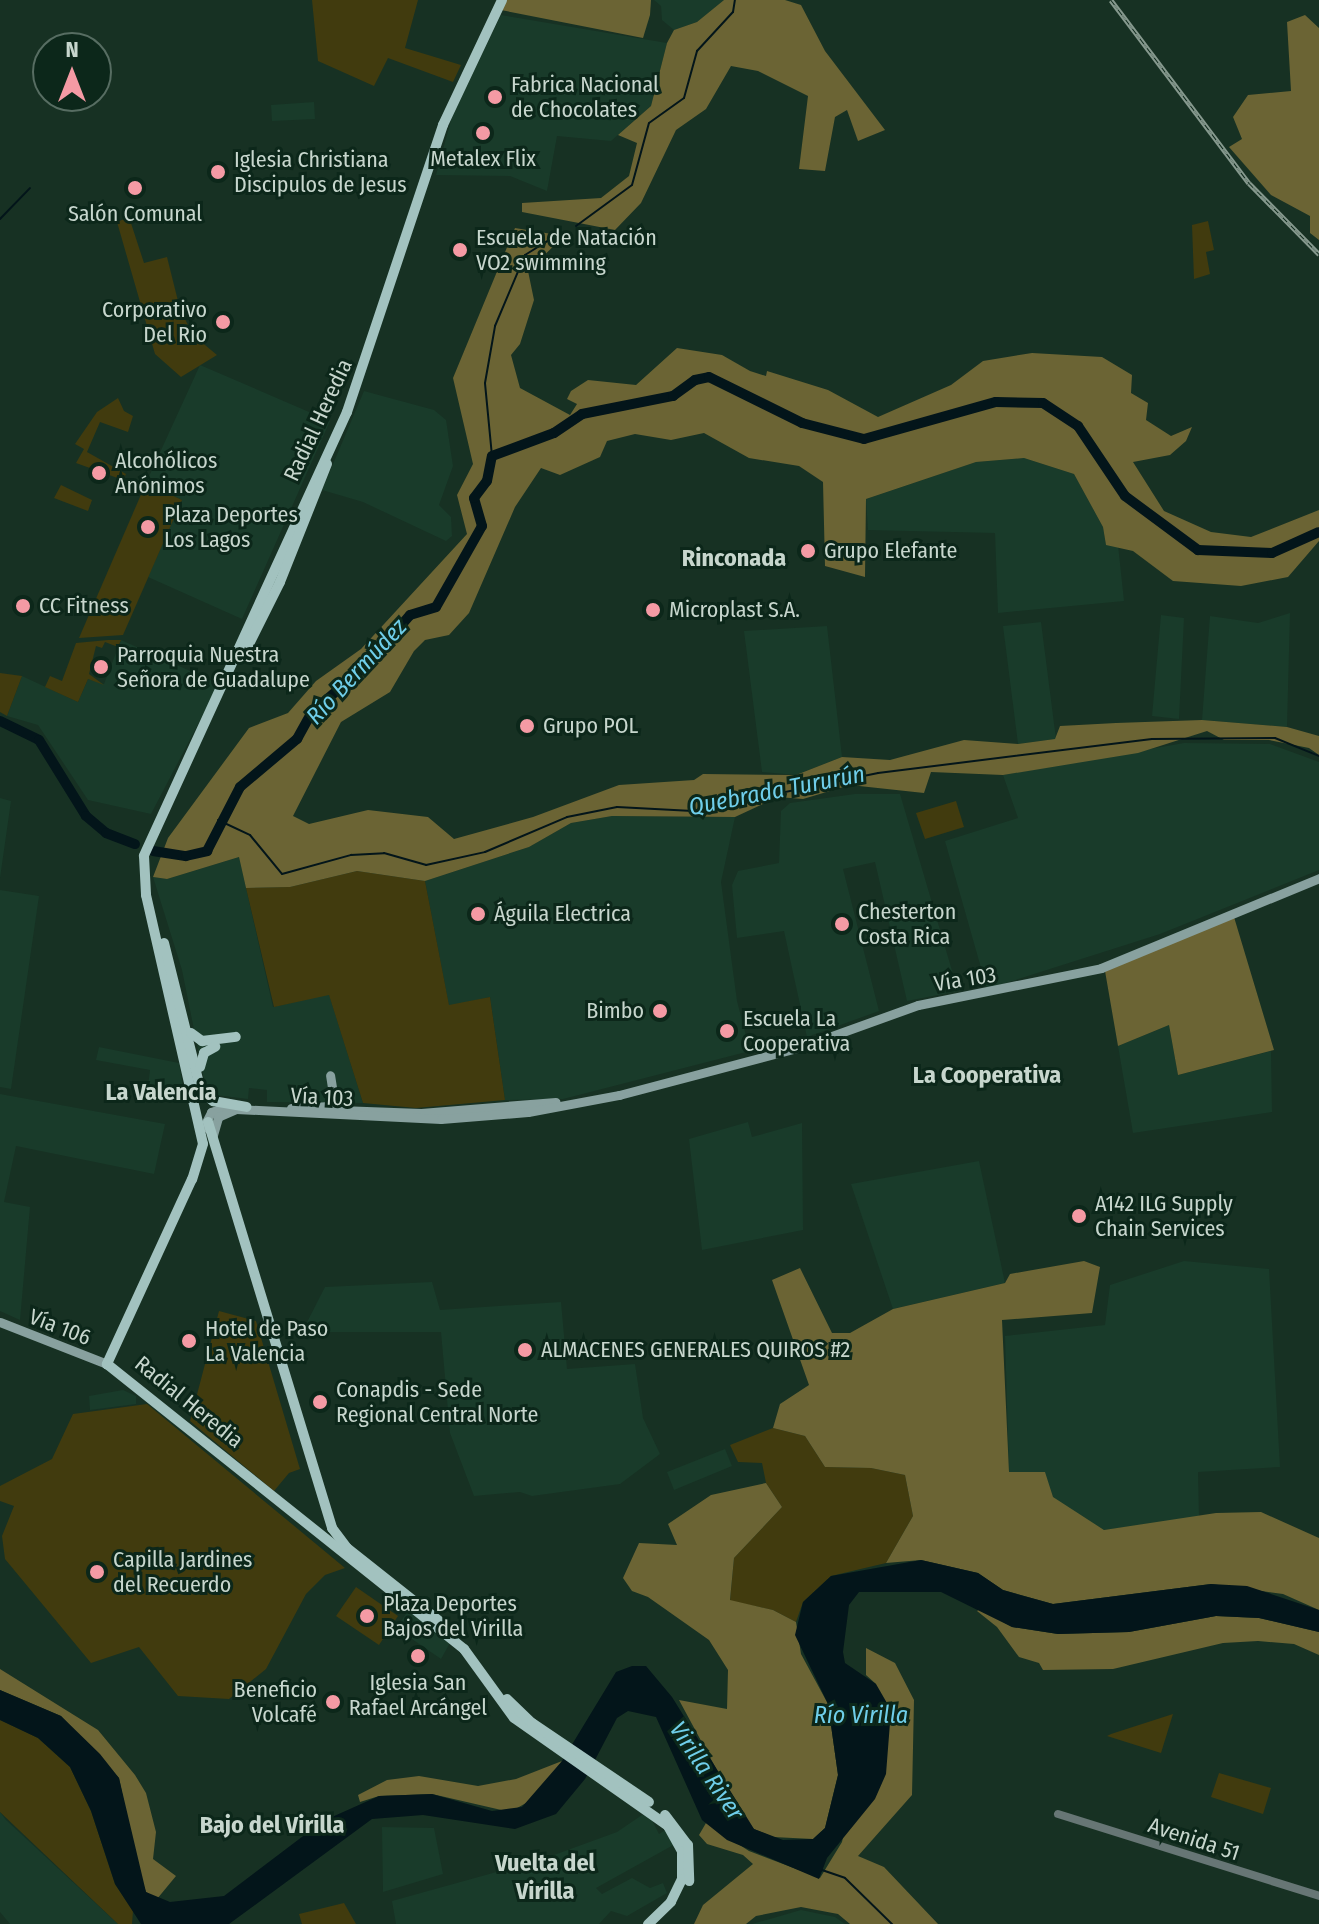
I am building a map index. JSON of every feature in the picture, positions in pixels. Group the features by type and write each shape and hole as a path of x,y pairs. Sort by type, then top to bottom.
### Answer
{"main road":[{"name":"Radial Heredia","path":"502,0 443,125 347,412 307,490 228,680 149,844 143,865 146,895 203,1131 201,1156 107,1364 190,1427 308,1529 464,1649 507,1709 622,1787"},
{"path":"228,680 280,582 347,412"},
{"path":"280,582 278,573 307,490"},
{"path":"232,667 271,589 280,582"},
{"name":"Vía 103","path":"207,1116 223,1106 441,1119 559,1107 611,1096 804,1046 918,1005 1101,968 1319,878"},
{"name":"Radial Heredia","path":"146,895 188,1028 226,1192 332,1528 347,1548 467,1644 531,1727"},
{"path":"155,934 194,1051"},
{"path":"188,1028 202,1041 236,1037"},
{"path":"215,1047 202,1056 200,1086 209,1100 246,1107"},
{"path":"281,1108 330,1106 334,1100 330,1075"},
{"name":"Vía 103","path":"217,1157 214,1125 224,1111 330,1116 348,1112 421,1113 611,1096"},
{"path":"471,1110 559,1107"},
{"path":"203,1131 207,1116"},
{"path":"201,1156 212,1160 226,1192"},
{"name":"Vía 106","path":"0,1322 107,1364"},
{"path":"190,1427 318,1526 324,1517 319,1493"},
{"path":"622,1787 668,1826 682,1851 678,1893 648,1924"},
{"path":"622,1787 675,1824 691,1853 682,1898 658,1924"}],"street":[{"name":"Avenida 51","path":"1058,1814 1319,1896"}],"shaded area":[{"path":"312,0 418,0 405,48 461,65 453,82 388,58 374,86 318,61"},
{"path":"505,0 651,0 643,38 501,10"},
{"path":"654,0 724,0 697,22 674,30 662,20 661,6"},
{"path":"724,0 785,0 801,5 825,51 885,130 858,141 847,110 835,117 825,171 799,169 808,96 758,71 731,66 706,109 676,130 641,203 615,230 522,212 522,203 601,198 629,176 637,143 618,135 651,106 667,43 674,30 697,22"},
{"path":"501,15 667,43 651,106 611,141 557,136 547,191 510,176 436,175 452,117"},
{"path":"1305,15 1319,28 1319,240 1310,233 1310,216 1271,195 1229,147 1242,139 1233,117 1248,95 1291,91 1287,22"},
{"path":"314,102 315,119 272,121 271,105"},
{"path":"129,217 144,263 167,257 180,309 193,335 217,355 181,377 155,354 117,222"},
{"path":"1208,221 1214,250 1206,252 1210,274 1194,279 1192,225"},
{"path":"515,228 564,236 528,271 534,300 520,344 511,355 520,388 570,415 577,404 567,399 571,391 588,380 636,385 677,348 722,355 750,371 766,376 767,371 828,390 878,417 951,385 983,361 1032,353 1102,357 1132,375 1131,393 1148,403 1146,420 1171,436 1192,427 1186,441 1170,455 1133,462 1164,511 1211,532 1251,537 1319,510 1319,541 1288,577 1241,586 1173,581 1133,551 1106,545 1103,527 1074,474 1024,458 976,462 866,499 865,577 825,566 823,482 799,466 749,458 704,433 671,440 635,434 607,441 600,457 560,475 541,468 515,507 469,613 449,635 425,640 414,651 390,692 341,722 293,816 309,824 368,810 428,817 454,839 533,817 619,785 694,780 703,774 796,775 842,757 890,760 964,740 1018,744 1055,739 1060,726 1202,720 1287,727 1319,736 1319,755 1309,748 1269,740 1224,740 1207,731 1138,753 1003,775 931,772 924,793 850,785 803,799 778,797 735,817 612,816 571,823 529,847 425,881 357,871 290,887 246,888 239,857 167,879 153,877 168,838 249,728 288,713 316,681 361,649 467,534 457,495 473,464 453,378"},
{"path":"200,365 330,421 242,619 148,577 182,500 146,483"},
{"path":"364,391 434,410 446,420 453,466 439,505 451,517 452,536 446,541 363,502 322,490"},
{"path":"118,398 124,411 133,416 128,432 100,422 87,452 126,474 123,480 76,463 84,449 75,444 97,412"},
{"path":"1024,458 1074,474 1103,527 1106,545 1118,545 1124,601 998,613 995,533 868,530 866,499 976,462"},
{"path":"146,483 182,500 123,635 79,638"},
{"path":"61,485 92,500 88,511 54,498"},
{"path":"1290,613 1287,727 1202,720 1210,616 1258,623"},
{"path":"1161,615 1184,618 1179,719 1152,716"},
{"path":"1041,622 1056,739 1018,744 1003,626"},
{"path":"827,626 842,757 796,775 762,772 744,631"},
{"path":"121,640 219,684 151,814 88,800 38,725 7,716 22,676 78,702 88,679 104,684"},
{"path":"121,640 118,647 105,642 102,648 96,646 89,674 104,685 88,679 78,702 45,687 50,676 62,681 76,643"},
{"path":"0,673 22,676 7,716 0,712"},
{"path":"1184,743 1270,744 1319,762 1319,870 1160,934 987,989 945,841 1018,818 1003,775"},
{"path":"855,794 900,794 958,991 907,1001 875,862 843,869 879,1011 807,1037 784,931 737,938 732,885 738,871 779,863 781,811 790,803"},
{"path":"0,798 11,801 0,878"},
{"path":"956,801 964,827 925,839 916,813"},
{"path":"612,816 735,817 721,882 737,1001 750,1051 563,1099 505,1100 490,997 449,1006 425,881 529,847 571,823"},
{"path":"239,857 273,1007 329,994 363,1103 267,1102 267,1090 249,1088 248,1099 207,1094 182,970 153,877 167,879"},
{"path":"357,871 425,881 449,1005 490,997 505,1100 416,1108 363,1103 329,995 274,1007 246,888 290,887"},
{"path":"0,890 39,896 11,1089 0,1087"},
{"path":"1234,917 1274,1050 1178,1075 1169,1025 1118,1046 1105,971"},
{"path":"1169,1025 1178,1075 1271,1051 1272,1112 1133,1133 1118,1046"},
{"path":"99,1047 179,1063 184,1093 148,1086 150,1070 96,1060"},
{"path":"0,1094 165,1124 154,1174 16,1146 4,1202 30,1207 20,1320 0,1311"},
{"path":"748,1122 752,1137 802,1123 803,1230 702,1250 689,1139"},
{"path":"979,1161 1005,1283 893,1309 851,1184"},
{"path":"1084,1261 1100,1267 1092,1313 1002,1320 1009,1472 1045,1472 1053,1497 1104,1530 1216,1513 1261,1512 1319,1538 1319,1610 1283,1594 1211,1584 1053,1604 1003,1590 978,1573 921,1560 886,1563 913,1516 905,1475 871,1468 825,1467 805,1436 773,1428 780,1404 809,1385 772,1280 800,1268 832,1333 850,1333 893,1309 1005,1283 1010,1274"},
{"path":"1184,1261 1269,1269 1280,1467 1198,1472 1199,1517 1104,1530 1009,1472 1005,1336 1105,1325 1110,1285"},
{"path":"432,1282 440,1310 561,1302 567,1369 635,1364 643,1418 660,1454 620,1484 532,1496 520,1492 474,1496 450,1433 441,1332 302,1332 325,1287"},
{"path":"219,1311 256,1321 300,1469 289,1473 274,1491 190,1421"},
{"path":"123,1390 136,1396 136,1404 90,1410 89,1396"},
{"path":"147,1404 345,1568 325,1575 306,1594 266,1669 229,1699 178,1696 139,1647 91,1663 5,1559 2,1536 14,1506 0,1501 0,1486 52,1459 73,1414"},
{"path":"773,1428 805,1436 825,1467 871,1468 905,1475 913,1516 886,1563 831,1576 803,1602 796,1622 773,1610 730,1601 734,1558 782,1507 766,1483 762,1463 738,1462 730,1445"},
{"path":"725,1449 732,1466 674,1490 667,1472"},
{"path":"766,1483 782,1507 734,1558 730,1600 773,1610 796,1622 801,1654 828,1704 838,1775 825,1828 813,1839 773,1837 754,1829 739,1811 679,1700 727,1709 728,1670 709,1640 648,1597 632,1591 623,1578 639,1543 677,1545 668,1524 711,1495"},
{"name":"Plaza Deportes Bajos del Virilla","path":"356,1587 398,1616 379,1645 336,1616"},
{"path":"980,1609 1012,1627 1058,1634 1129,1632 1216,1616 1259,1618 1319,1632 1319,1655 1294,1644 1258,1641 1223,1643 1113,1669 1043,1670 1039,1663 1019,1657 997,1627 977,1611"},
{"path":"408,1611 450,1643 441,1659 396,1628"},
{"path":"866,1648 895,1663 914,1700 912,1795 858,1856 884,1867 938,1924 850,1924 838,1914 801,1907 756,1916 746,1924 694,1924 703,1905 753,1864 743,1855 707,1844 699,1835 706,1823 749,1851 820,1878 842,1842 876,1684 866,1675"},
{"path":"0,1669 98,1730 135,1775 146,1793 156,1832 153,1859 176,1876 157,1899 146,1892 137,1866 119,1778 61,1716 0,1690"},
{"path":"1173,1714 1161,1753 1107,1736 1111,1734"},
{"path":"0,1720 38,1738 70,1767 91,1811 115,1884 133,1911 132,1924 118,1924 0,1812"},
{"path":"562,1761 535,1798 510,1812 432,1794 379,1796 360,1802 358,1795 387,1780 419,1776 478,1786 516,1779"},
{"path":"1219,1773 1271,1788 1263,1814 1211,1797"},
{"path":"0,1812 118,1924 10,1924 0,1912"},
{"path":"642,1815 650,1816 659,1834 667,1829 677,1843 596,1888 602,1894 632,1878 650,1888 663,1883 667,1893 627,1916 611,1911 599,1924 396,1924 392,1901 543,1859 617,1832"},
{"path":"382,1827 434,1828 443,1874 383,1892"},
{"path":"344,1903 356,1924 302,1924 299,1914"},
{"path":"801,1910 835,1917 845,1924 752,1924"}],"water":[{"name":"Río Virilla","path":"921,1560 978,1573 1003,1590 1053,1604 1211,1584 1247,1586 1319,1610 1319,1632 1259,1618 1216,1616 1129,1632 1058,1634 1012,1627 941,1592 859,1592 849,1605 843,1652 845,1663 876,1684 891,1710 886,1774 875,1799 827,1858 819,1879 727,1840 702,1820 656,1717 628,1711 617,1718 585,1779 556,1814 515,1829 423,1815 372,1819 229,1924 141,1924 115,1884 91,1811 70,1767 38,1738 0,1720 0,1690 61,1716 100,1754 119,1778 146,1892 170,1902 224,1896 323,1821 379,1796 432,1794 492,1811 522,1807 562,1761 616,1672 632,1666 646,1666 672,1697 754,1829 783,1840 813,1839 825,1828 838,1775 828,1704 795,1635 803,1602 831,1576"}],"waterway":[{"path":"576,226 632,185 649,123 684,98 697,51 733,12 735,0"},
{"path":"0,219 30,188"},
{"path":"492,456 485,383 495,326 525,255 557,235"},
{"name":"Río Bermúdez","path":"153,851 186,856 207,851 240,787 297,739 312,712 367,665 410,615 436,607 482,526 474,498 487,481 492,456 554,433 582,414 673,396 695,380 709,377 802,423 864,439 996,402 1043,403 1078,426 1125,496 1198,550 1272,553 1319,532"},
{"name":"Río Bermúdez","path":"0,721 39,740 86,816 106,833 135,844"},
{"name":"Quebrada Tururún","path":"218,820 250,835 282,874 351,855 384,853 426,865 485,852 567,817 617,807 693,811 878,773 1152,739 1275,738 1319,756"},
{"path":"822,1870 845,1878 892,1924"}],"railway":[{"path":"1111,0 1249,183 1319,254"}],"place":[{"name":"Fabrica Nacional de Chocolates","path":"495,97"},
{"name":"Metalex Flix","path":"483,133"},
{"name":"Iglesia Christiana Discipulos de Jesus","path":"218,172"},
{"name":"Salón Comunal","path":"135,188"},
{"name":"Escuela de Natación VO2 swimming","path":"460,250"},
{"name":"Corporativo Del Rio","path":"223,322"},
{"name":"Alcohólicos Anónimos","path":"99,473"},
{"name":"Plaza Deportes Los Lagos","path":"148,527"},
{"name":"Grupo Elefante","path":"808,551"},
{"name":"CC Fitness","path":"23,606"},
{"name":"Microplast S.A.","path":"653,610"},
{"name":"Parroquia Nuestra Señora de Guadalupe","path":"101,667"},
{"name":"Grupo POL","path":"527,726"},
{"name":"Águila Electrica","path":"478,914"},
{"name":"Chesterton Costa Rica","path":"842,924"},
{"name":"Bimbo","path":"660,1011"},
{"name":"Escuela La Cooperativa","path":"727,1031"},
{"name":"A142 ILG Supply Chain Services","path":"1079,1216"},
{"name":"Hotel de Paso La Valencia","path":"189,1341"},
{"name":"ALMACENES GENERALES QUIROS #2","path":"525,1350"},
{"name":"Conapdis - Sede Regional Central Norte","path":"320,1402"},
{"name":"Capilla Jardines del Recuerdo","path":"97,1572"},
{"name":"Plaza Deportes Bajos del Virilla","path":"367,1616"},
{"name":"Iglesia San Rafael Arcángel","path":"418,1656"},
{"name":"Beneficio Volcafé","path":"333,1702"}],"district":[{"name":"Rinconada","path":"734,559"},
{"name":"La Cooperativa","path":"987,1076"},
{"name":"La Valencia","path":"161,1093"},
{"name":"Bajo del Virilla","path":"272,1826"},
{"name":"Vuelta del Virilla","path":"545,1878"}],"water label":[{"name":"Virilla River","path":"706,1771"}]}
